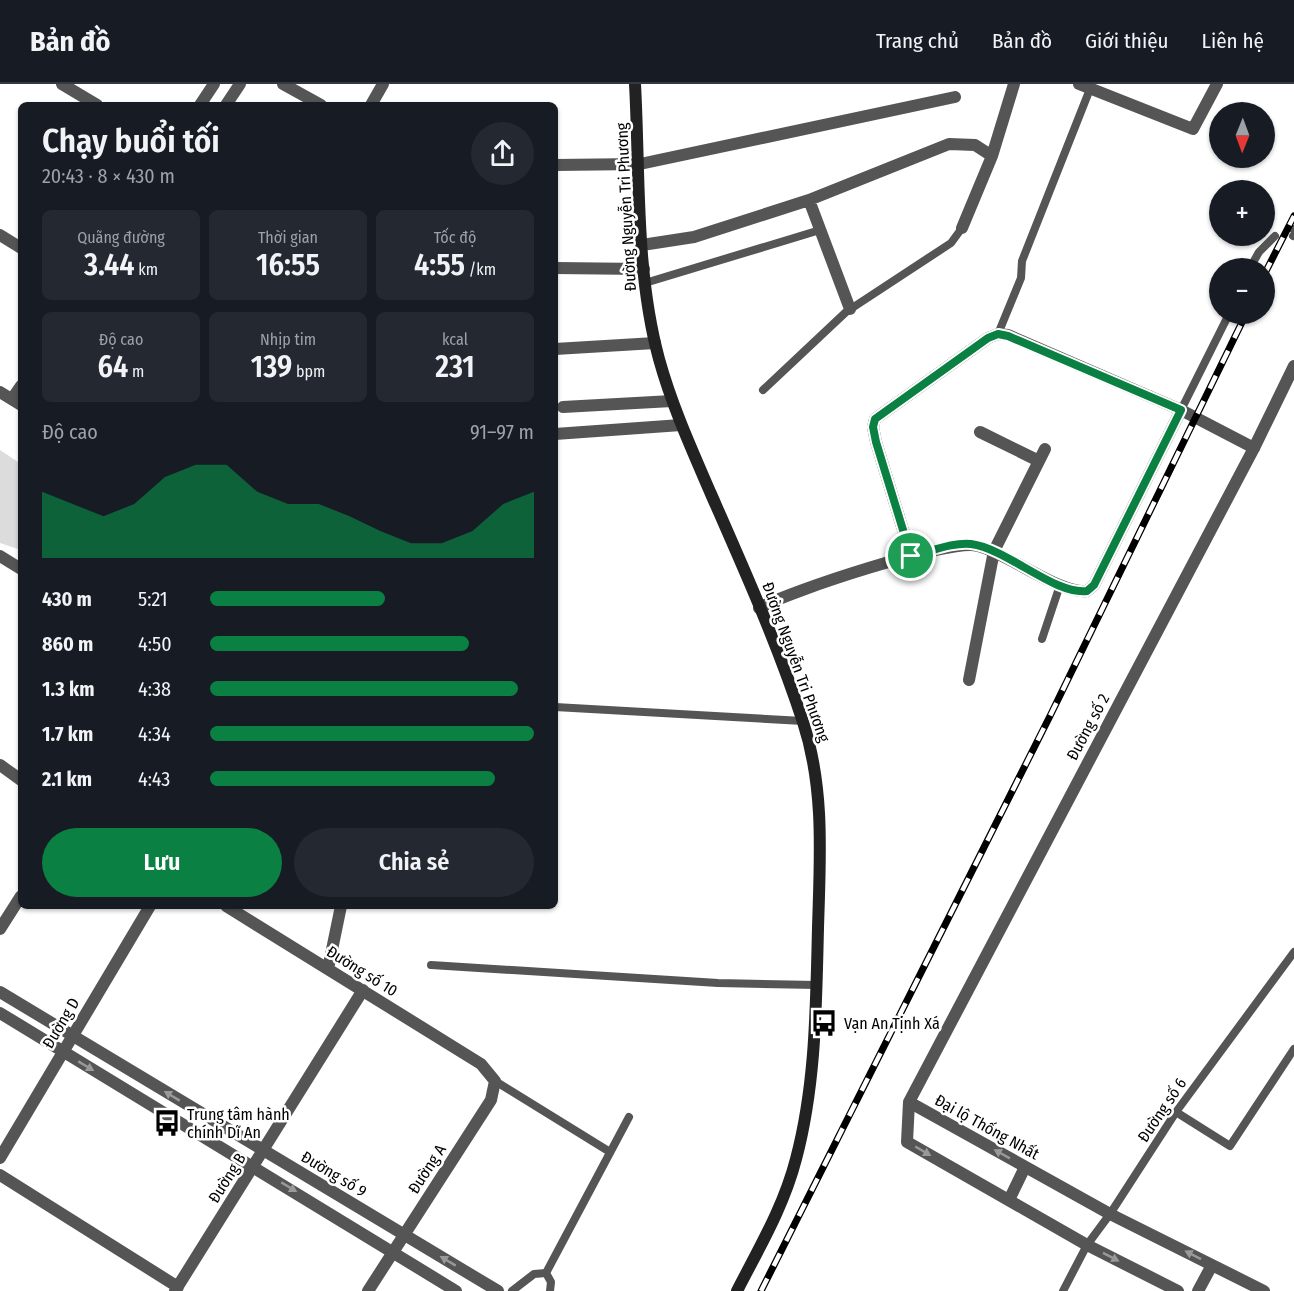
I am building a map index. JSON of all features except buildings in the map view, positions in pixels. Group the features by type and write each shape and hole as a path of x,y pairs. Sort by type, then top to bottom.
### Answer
{"main road":[{"name":"Đường Nguyễn Tri Phương","path":"635,84 642,245 645,283 655,343 681,425 759,608 803,721 815,769 820,812 817,985 810,1082 795,1162 771,1225 737,1291"}],"street":[{"path":"63,84 92,102"},
{"path":"202,102 214,84"},
{"path":"228,102 240,84"},
{"path":"283,84 316,102"},
{"path":"373,102 383,84"},
{"path":"962,228 992,156 1014,84"},
{"path":"1085,86 1193,129 1217,84"},
{"path":"558,165 640,164 955,98"},
{"path":"642,245 694,237 809,200 949,144 975,146 992,156"},
{"path":"809,200 849,309"},
{"path":"0,235 18,246"},
{"path":"558,268 644,269"},
{"path":"911,556 876,442 873,427 875,419 988,338 998,334 1008,336 1181,410 1254,448"},
{"path":"558,349 655,343"},
{"name":"Đường số 2","path":"909,1102 1254,448 1294,366"},
{"path":"0,392 17,402"},
{"path":"563,407 672,401"},
{"path":"759,608 807,588 911,556 969,544 994,552 1060,585 1080,592 1087,591 1094,585 1181,410"},
{"path":"558,434 681,425"},
{"path":"980,432 1039,461"},
{"path":"969,680 994,552 1045,449"},
{"path":"0,556 18,567"},
{"path":"0,765 18,778"},
{"path":"0,929 18,901"},
{"name":"Đường D","path":"0,1158 148,909"},
{"name":"Đường số 10","path":"231,909 481,1064 495,1081"},
{"path":"328,969 340,909"},
{"name":"Đường B","path":"177,1289 363,990"},
{"name":"Đường số 9","path":"0,992 498,1291"},
{"path":"0,1013 255,1166 456,1291"},
{"name":"Đường A","path":"368,1291 491,1100 495,1081"},
{"name":"Đại lộ Thống Nhất","path":"1178,1291 1087,1245 907,1142 909,1102 1110,1214 1264,1291"},
{"path":"1009,1200 1025,1167"},
{"path":"0,1175 177,1289"},
{"path":"1198,1291 1212,1265"}],"lane":[{"path":"998,334 1021,278 1022,261 1085,86"},
{"path":"763,390 849,309 951,243 962,228"},
{"path":"645,283 820,230"},
{"path":"1256,258 1266,246"},
{"path":"1181,410 1224,324"},
{"path":"1042,639 1060,585"},
{"path":"558,707 803,721"},
{"name":"Đường số 6","path":"1063,1291 1087,1245 1110,1214 1176,1112 1294,952"},
{"path":"431,965 718,983 817,985"},
{"path":"1176,1112 1230,1146 1294,1049"},
{"path":"495,1081 610,1152"},
{"path":"546,1273 629,1118"},
{"path":"512,1291 534,1274 546,1273"},
{"path":"546,1273 551,1282 550,1291"}],"shaded area":[{"path":"0,450 18,462 18,549 0,543"}],"railway":[{"path":"1273,258 1294,216"},
{"path":"761,1291 1050,716 1241,324"}],"place":[{"name":"Vạn An Tịnh Xá","path":"824,1023"},
{"name":"Trung tâm hành chính Dĩ An","path":"167,1123"}],"route":[{"path":"998,334 1008,336 1181,410 1094,585 1087,591 1070,590 994,552 969,544 911,556 876,442 873,427 875,419 988,338 998,334"}]}
